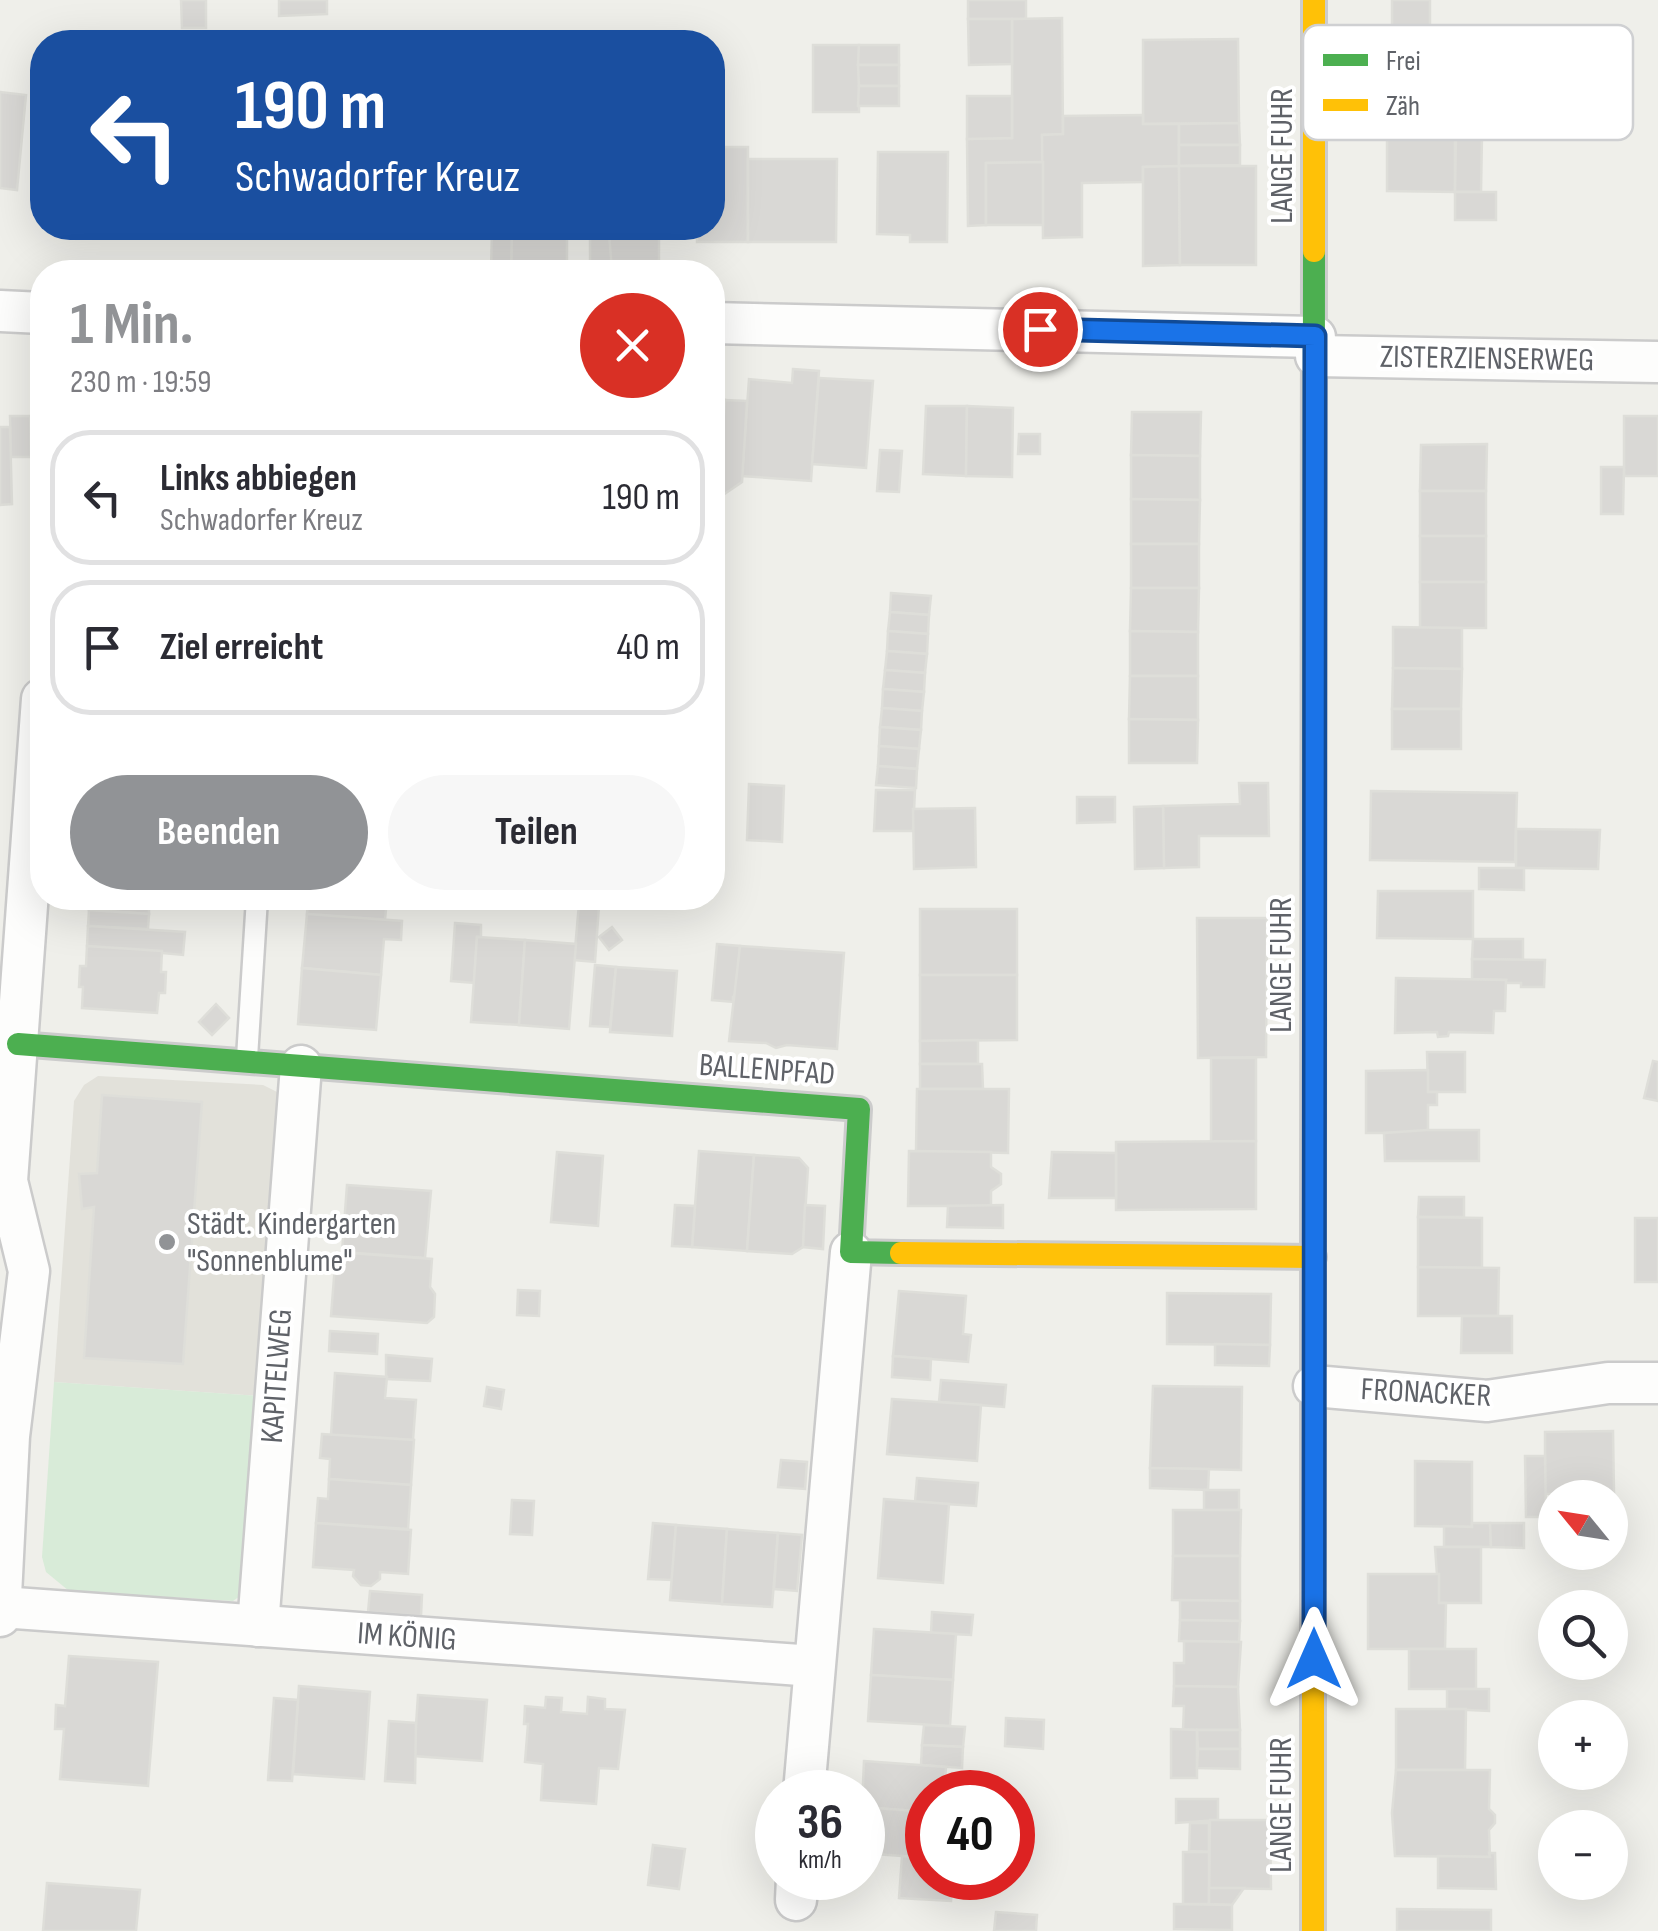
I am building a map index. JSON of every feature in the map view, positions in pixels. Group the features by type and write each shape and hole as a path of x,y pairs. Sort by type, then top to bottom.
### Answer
{"street":[{"name":"LANGE FUHR","path":"1314,0 1314,25"},
{"name":"LANGE FUHR","path":"1313,1931 1315,140"},
{"path":"0,311 30,312"},
{"name":"ZISTERZIENSERWEG","path":"725,323 1658,362"},
{"path":"0,1616 4,1436 29,1271 8,1181 18,1044 13,882 30,775"},
{"name":"BALLENPFAD","path":"18,1044 859,1110 851,1252"},
{"name":"KAPITELWEG","path":"258,1626 300,1066"},
{"path":"806,1770 851,1252 1314,1258"},
{"name":"FRONACKER","path":"1314,1386 1486,1401 1608,1383 1658,1383"},
{"name":"IM KÖNIG","path":"0,1607 814,1666"}],"lane":[{"path":"246,1060 256,910"}],"shaded area":[{"name":"Städt. Kindergarten \"Sonnenblume\"","path":"98,1076 263,1085 277,1092 281,1102 260,1396 54,1382 74,1101 84,1085"}],"green space":[{"path":"54,1382 260,1396 243,1594 233,1601 69,1591 46,1572 42,1557"}],"building":[{"path":"181,0 206,0 206,28 182,28"},
{"path":"279,0 327,0 327,14 279,16"},
{"path":"968,0 1026,0 1026,19 968,19"},
{"path":"1392,0 1430,0 1430,25 1392,25"},
{"path":"1062,18 1063,134 1042,135 1043,162 986,163 986,225 968,226 967,139 1012,138 1012,19"},
{"path":"968,19 1012,19 1012,64 969,65"},
{"path":"1238,39 1239,123 1143,124 1143,40"},
{"path":"813,45 859,45 859,112 813,112"},
{"path":"859,45 899,45 899,65 858,65"},
{"path":"858,65 899,65 899,86 859,86"},
{"path":"859,86 899,86 899,106 858,106"},
{"path":"0,92 26,95 17,190 0,188"},
{"path":"967,96 1012,96 1012,138 967,139"},
{"path":"1143,115 1143,124 1179,124 1179,166 1143,167 1143,182 1082,183 1082,237 1043,238 1042,135 1063,134 1063,116"},
{"path":"1239,123 1240,145 1179,145 1179,124"},
{"path":"1387,140 1455,140 1455,192 1387,191"},
{"path":"1456,140 1482,140 1481,192 1455,192"},
{"path":"1179,145 1240,145 1240,165 1179,166"},
{"path":"725,147 748,147 748,242 697,242 725,240"},
{"path":"878,152 948,152 947,242 910,242 910,235 877,234"},
{"path":"748,159 837,159 836,242 748,242"},
{"path":"1043,162 1043,225 986,225 986,163"},
{"path":"1179,166 1180,265 1143,266 1143,167"},
{"path":"1179,166 1256,166 1256,265 1180,265"},
{"path":"1455,192 1496,192 1496,220 1455,220"},
{"path":"492,240 512,240 511,260 491,260"},
{"path":"512,240 567,240 567,260 511,260"},
{"path":"590,240 610,240 611,260 590,260"},
{"path":"609,240 659,240 659,260 609,260"},
{"path":"793,369 819,371 811,481 742,476 749,379 792,383"},
{"path":"819,378 873,381 866,468 812,464"},
{"path":"725,400 747,401 742,482 725,494"},
{"path":"926,406 967,406 966,476 923,474"},
{"path":"967,406 1013,408 1012,477 966,476"},
{"path":"1132,412 1201,412 1200,456 1131,455"},
{"path":"10,416 30,416 30,457 11,457"},
{"path":"1624,416 1658,416 1658,476 1624,476"},
{"path":"0,427 10,427 12,504 0,505"},
{"path":"1019,434 1040,434 1040,454 1018,454"},
{"path":"1487,444 1486,491 1420,491 1421,445"},
{"path":"880,450 902,451 899,492 877,491"},
{"path":"1131,455 1200,456 1200,500 1131,499"},
{"path":"1601,467 1624,467 1623,514 1601,514"},
{"path":"1420,491 1486,491 1486,536 1420,536"},
{"path":"1131,499 1200,500 1199,544 1131,544"},
{"path":"1420,536 1486,536 1486,582 1420,582"},
{"path":"1131,544 1199,544 1199,588 1131,588"},
{"path":"1420,582 1486,582 1486,628 1420,628"},
{"path":"1131,588 1199,588 1198,632 1130,631"},
{"path":"891,593 931,596 929,615 890,612"},
{"path":"890,612 929,615 928,634 888,631"},
{"path":"1393,627 1462,628 1462,669 1393,668"},
{"path":"888,631 928,634 927,654 887,651"},
{"path":"1130,631 1198,632 1198,676 1130,676"},
{"path":"887,651 927,654 925,673 885,670"},
{"path":"1393,668 1462,669 1461,709 1392,709"},
{"path":"885,670 925,673 924,692 883,689"},
{"path":"1130,676 1198,676 1198,720 1129,719"},
{"path":"883,689 924,692 922,711 882,708"},
{"path":"882,708 922,711 921,730 880,727"},
{"path":"1392,709 1461,709 1461,749 1392,749"},
{"path":"1129,719 1198,720 1197,763 1129,763"},
{"path":"880,727 921,730 919,749 879,746"},
{"path":"879,746 919,749 917,769 878,766"},
{"path":"878,766 917,769 916,788 876,785"},
{"path":"1239,783 1268,783 1269,836 1199,836 1199,867 1164,868 1163,806 1240,804"},
{"path":"749,784 784,786 782,842 747,840"},
{"path":"876,790 915,790 913,831 874,831"},
{"path":"1371,791 1517,793 1515,862 1370,860"},
{"path":"1077,797 1115,797 1115,822 1077,823"},
{"path":"1163,806 1164,868 1135,869 1134,807"},
{"path":"975,808 976,867 914,869 913,809"},
{"path":"1516,829 1600,830 1598,869 1516,868"},
{"path":"1479,868 1524,868 1524,890 1479,889"},
{"path":"1378,891 1473,891 1473,939 1377,938"},
{"path":"920,909 1017,909 1017,975 920,975"},
{"path":"89,910 149,910 149,914"},
{"path":"89,910 149,914 148,929 88,926"},
{"path":"307,910 386,910 385,920 307,914"},
{"path":"578,910 599,910 595,962 574,960"},
{"path":"307,914 402,921 401,940 384,939 381,975 302,968"},
{"path":"1197,918 1267,918 1266,1057 1198,1058"},
{"path":"455,923 481,925 474,983 451,981"},
{"path":"88,926 185,932 183,955 87,946"},
{"path":"612,927 622,940 609,950 599,937"},
{"path":"477,937 525,940 519,1025 471,1022"},
{"path":"1473,939 1523,939 1523,960 1472,959"},
{"path":"525,940 576,944 569,1029 519,1025"},
{"path":"717,944 740,946 733,1002 712,1000"},
{"path":"87,946 162,951 165,993 159,993 157,1013 82,1008 80,966 86,966"},
{"path":"740,946 844,953 837,1049 787,1045 776,1048 766,1043 729,1041"},
{"path":"1472,959 1545,960 1544,987 1472,979"},
{"path":"595,965 616,967 610,1027 590,1026"},
{"path":"616,967 677,971 672,1036 610,1032"},
{"path":"302,968 381,975 376,1030 298,1024"},
{"path":"920,975 1017,975 1017,1040 920,1041"},
{"path":"1396,978 1506,980 1505,1011 1494,1011 1493,1033 1449,1032 1448,1036 1438,1037 1437,1032 1395,1033"},
{"path":"216,1004 229,1018 212,1035 199,1022"},
{"path":"978,1040 978,1064 920,1064 920,1041"},
{"path":"1427,1052 1465,1052 1465,1092 1428,1092"},
{"path":"1211,1058 1256,1058 1256,1141 1211,1142"},
{"path":"1653,1061 1658,1062 1658,1101 1644,1098"},
{"path":"920,1064 982,1064 983,1089 920,1089"},
{"path":"1428,1070 1428,1092 1437,1092 1437,1105 1428,1105 1428,1133 1366,1133 1366,1071"},
{"path":"917,1089 1009,1089 1008,1153 916,1151"},
{"path":"102,1095 202,1102 183,1364 84,1358 94,1207 82,1209 79,1174 97,1173"},
{"path":"1479,1130 1479,1161 1385,1161 1384,1133"},
{"path":"1256,1141 1256,1209 1116,1210 1116,1142"},
{"path":"699,1151 754,1155 747,1251 692,1247"},
{"path":"909,1151 991,1152 991,1167 1001,1174 1001,1184 991,1191 991,1206 908,1206"},
{"path":"557,1152 603,1156 598,1226 551,1222"},
{"path":"1052,1152 1116,1153 1116,1198 1049,1198"},
{"path":"754,1155 799,1158 808,1168 803,1247 792,1254 747,1251"},
{"path":"347,1185 431,1191 425,1258 342,1252"},
{"path":"1419,1197 1464,1197 1464,1217 1418,1217"},
{"path":"675,1205 695,1206 692,1247 672,1246"},
{"path":"805,1205 825,1206 823,1249 803,1247"},
{"path":"1003,1205 1003,1228 947,1227 948,1206"},
{"path":"1418,1217 1482,1218 1482,1268 1418,1267"},
{"path":"1635,1218 1658,1218 1658,1282 1635,1282"},
{"path":"336,1252 432,1259 434,1317 427,1323 331,1316"},
{"path":"1418,1267 1499,1268 1498,1316 1418,1316"},
{"path":"518,1290 540,1291 539,1316 517,1315"},
{"path":"899,1291 966,1296 963,1334 971,1335 968,1362 893,1356"},
{"path":"1167,1293 1271,1294 1270,1345 1167,1344"},
{"path":"1462,1316 1512,1316 1512,1353 1461,1353"},
{"path":"330,1331 378,1334 377,1354 329,1351"},
{"path":"1215,1344 1270,1345 1269,1366 1215,1365"},
{"path":"386,1355 432,1359 430,1381 386,1379"},
{"path":"893,1356 931,1359 930,1380 892,1377"},
{"path":"335,1373 387,1377 385,1398 416,1400 413,1440 331,1435"},
{"path":"941,1380 1006,1385 1004,1407 939,1402"},
{"path":"1153,1386 1242,1387 1241,1470 1150,1468"},
{"path":"487,1387 504,1390 501,1409 484,1406"},
{"path":"892,1399 981,1405 977,1461 887,1454"},
{"path":"1613,1431 1614,1480 1545,1480 1545,1432"},
{"path":"322,1434 414,1440 411,1485 329,1479 330,1459 320,1458"},
{"path":"1525,1456 1545,1456 1545,1480 1538,1480 1538,1517 1526,1517"},
{"path":"781,1460 807,1462 805,1489 778,1487"},
{"path":"1415,1461 1472,1462 1472,1527 1415,1526"},
{"path":"1150,1468 1209,1469 1208,1490 1150,1488"},
{"path":"917,1478 978,1483 976,1506 915,1502"},
{"path":"329,1479 411,1485 408,1529 316,1523 318,1498 328,1499"},
{"path":"1204,1490 1239,1490 1239,1510 1204,1510"},
{"path":"884,1499 949,1504 943,1583 878,1578"},
{"path":"512,1500 534,1501 532,1535 510,1534"},
{"path":"1173,1510 1241,1510 1240,1556 1173,1556"},
{"path":"316,1523 411,1530 408,1574 380,1572 380,1579 371,1586 361,1585 353,1576 354,1570 313,1567"},
{"path":"653,1523 676,1525 672,1580 648,1579"},
{"path":"1472,1523 1490,1523 1491,1547 1444,1547 1444,1526 1472,1527"},
{"path":"1490,1523 1524,1523 1524,1548 1491,1547"},
{"path":"676,1525 727,1529 722,1604 670,1600"},
{"path":"727,1529 778,1533 772,1607 722,1604"},
{"path":"778,1533 802,1535 797,1591 774,1589"},
{"path":"1435,1547 1481,1547 1481,1603 1439,1603"},
{"path":"1173,1556 1240,1556 1240,1601 1172,1600"},
{"path":"1368,1574 1439,1574 1439,1603 1446,1603 1445,1649 1368,1649"},
{"path":"370,1591 422,1595 421,1616 368,1612"},
{"path":"1180,1600 1240,1601 1240,1621 1180,1620"},
{"path":"932,1612 973,1615 971,1635 931,1633"},
{"path":"1180,1620 1240,1621 1239,1642 1179,1641"},
{"path":"874,1629 956,1634 953,1680 871,1675"},
{"path":"1184,1641 1241,1642 1238,1687 1174,1686 1174,1663 1184,1663"},
{"path":"1409,1649 1476,1649 1476,1689 1409,1689"},
{"path":"69,1656 158,1662 148,1786 60,1779 64,1729 55,1729 56,1705 65,1706"},
{"path":"871,1675 953,1680 950,1726 868,1721"},
{"path":"299,1686 370,1692 364,1779 293,1774"},
{"path":"1174,1686 1238,1687 1240,1730 1183,1730 1184,1706 1173,1706"},
{"path":"1447,1689 1489,1689 1489,1711 1447,1709"},
{"path":"418,1695 487,1700 482,1761 414,1756"},
{"path":"546,1697 562,1698 561,1712 587,1714 588,1697 605,1699 605,1709 625,1710 618,1769 599,1768 596,1804 541,1800 543,1764 525,1762 528,1724 524,1724 525,1706 545,1708"},
{"path":"274,1698 298,1700 292,1781 268,1780"},
{"path":"1396,1709 1466,1709 1465,1770 1396,1770"},
{"path":"1006,1718 1044,1720 1043,1749 1005,1746"},
{"path":"389,1721 416,1723 415,1783 385,1781"},
{"path":"924,1725 965,1727 963,1747 922,1745"},
{"path":"1171,1729 1197,1730 1197,1778 1171,1778"},
{"path":"1197,1730 1240,1730 1240,1749 1198,1749"},
{"path":"922,1745 963,1747 962,1768 921,1765"},
{"path":"1198,1749 1240,1749 1240,1769 1197,1768"},
{"path":"864,1761 946,1767 905,1770 905,1810 885,1809 885,1770 864,1770"},
{"path":"1396,1770 1490,1770 1489,1809 1495,1815 1495,1823 1489,1830 1490,1857 1395,1856 1392,1813"},
{"path":"1176,1799 1218,1799 1218,1820 1176,1823"},
{"path":"885,1809 905,1810 905,1856 885,1855"},
{"path":"1210,1820 1270,1820 1271,1889 1209,1888"},
{"path":"1190,1823 1209,1823 1209,1852 1189,1851"},
{"path":"653,1845 685,1849 679,1889 648,1885"},
{"path":"1183,1852 1209,1852 1209,1904 1183,1904"},
{"path":"1489,1853 1495,1853 1496,1889 1438,1888 1438,1856 1490,1857"},
{"path":"902,1856 905,1856 905,1898 899,1898"},
{"path":"47,1883 140,1890 136,1931 43,1931"},
{"path":"1209,1888 1244,1888 1232,1905 1209,1904"},
{"path":"1174,1904 1232,1905 1232,1930 1174,1929"},
{"path":"1397,1909 1491,1910 1491,1931 1397,1931"},
{"path":"996,1912 1037,1915 1036,1931 994,1931"}],"traffic: fast":[{"path":"1313,1214 1314,251"},
{"path":"18,1044 859,1109 851,1252 901,1253"}],"traffic: slow":[{"path":"1314,0 1314,25"},
{"path":"1314,140 1314,251"},
{"path":"1313,1214 1313,1931"},
{"path":"901,1253 1314,1257"}],"place":[{"name":"Städt. Kindergarten \"Sonnenblume\"","path":"167,1242"}],"route":[{"path":"1040,329 1315,336 1314,1659"}]}
